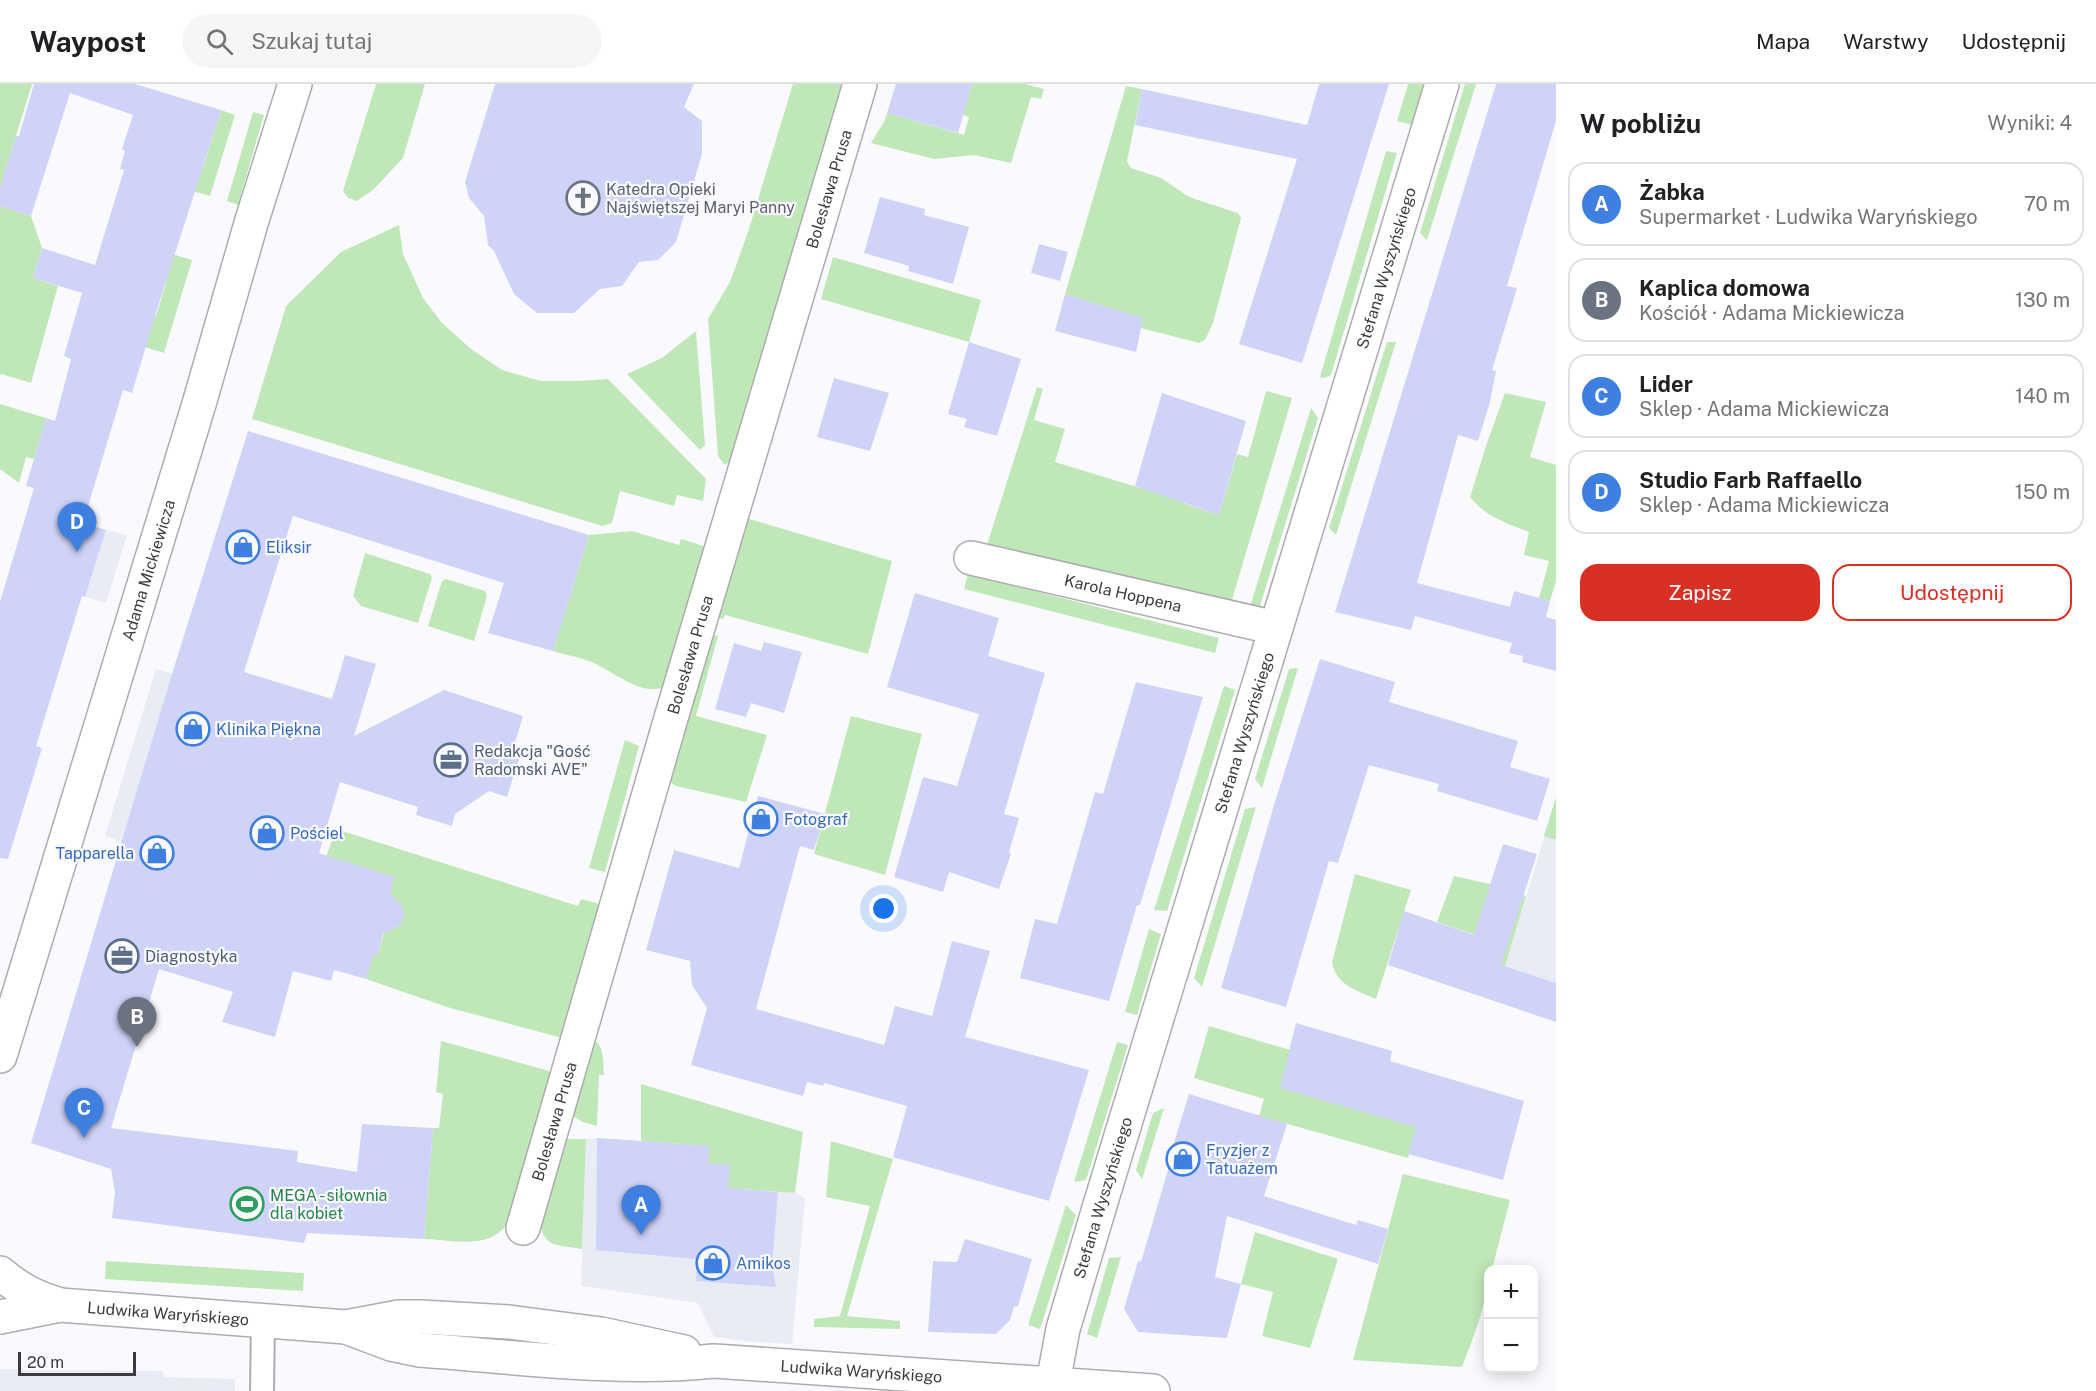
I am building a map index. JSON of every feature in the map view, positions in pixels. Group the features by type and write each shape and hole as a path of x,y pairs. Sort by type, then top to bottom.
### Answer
{"street":[{"name":"Adama Mickiewicza","path":"0,1056 295,84"},
{"name":"Bolesława Prusa","path":"523,1228 671,718 860,84"},
{"name":"Stefana Wyszyńskiego","path":"1053,1383 1063,1329 1073,1295 1442,84"},
{"name":"Karola Hoppena","path":"971,558 1275,628"},
{"name":"Ludwika Waryńskiego","path":"0,1273 18,1288 34,1297 60,1305 346,1327 399,1317 541,1325 638,1340 714,1361 1153,1391"},
{"path":"0,1317 60,1305"}],"lane":[{"path":"262,1391 263,1320"}],"shaded area":[{"path":"106,530 127,535 106,603 85,597"},
{"path":"156,669 172,674 123,842 105,836"},
{"path":"1556,797 1556,983 1505,967"},
{"path":"586,1139 710,1146 728,1188 795,1193 805,1198 792,1344 714,1337 698,1303 581,1286"},
{"path":"0,1369 163,1371 164,1377 235,1379 235,1391 0,1391"}],"green space":[{"path":"0,84 32,84 0,188"},
{"path":"376,84 425,84 403,158 373,190 357,201 348,198 343,191"},
{"path":"793,84 843,84 731,463 724,464 718,456 708,319 730,282 748,232"},
{"path":"972,84 1025,84 1044,89 1041,99 1031,97 1011,163 974,155 934,159 871,143 887,113 964,135 969,117 963,115"},
{"path":"1408,84 1424,84 1412,125 1397,121"},
{"path":"1465,84 1476,84 1427,240 1420,233"},
{"path":"1126,86 1142,89 1127,161 1131,168 1161,178 1195,199 1238,213 1241,218 1213,323 1205,340 1199,343 1141,328 1143,318 1065,294"},
{"path":"221,110 235,115 210,196 192,191 200,167 203,167"},
{"path":"253,112 264,115 238,205 227,201"},
{"path":"1386,151 1397,153 1331,375 1320,377"},
{"path":"0,206 31,216 42,248 33,278 58,286 31,383 1,374 0,376"},
{"path":"399,225 403,254 423,298 442,323 471,349 502,370 541,381 608,379 706,479 703,501 677,495 674,506 620,491 612,523 602,526 252,419 286,306 341,252"},
{"path":"172,254 192,260 164,353 141,346 150,314 156,316"},
{"path":"833,257 981,300 969,342 821,299"},
{"path":"696,331 705,445 700,450 627,374 662,358"},
{"path":"1387,342 1396,342 1336,535 1329,528"},
{"path":"1037,387 1043,389 1034,420 1065,429 1055,462 1183,501 1183,503 1219,515 1237,454 1248,457 1266,391 1292,398 1231,603 986,548"},
{"path":"1505,393 1546,402 1530,457 1556,465 1556,581 1550,601 1539,598 1549,561 1524,555 1529,532 1483,510 1470,497"},
{"path":"0,404 46,418 34,459 26,457 19,483 0,469"},
{"path":"1311,408 1318,418 1260,606 1249,610"},
{"path":"746,518 892,561 868,654 725,615 723,619 717,618"},
{"path":"632,531 679,545 681,539 707,547 668,685 658,689 638,686 589,661 553,651 589,535"},
{"path":"365,553 430,574 432,578 418,623 361,606 353,596"},
{"path":"968,574 1219,638 1215,653 964,589"},
{"path":"446,579 485,591 487,596 474,641 428,626 442,581"},
{"path":"711,634 718,636 696,716 767,735 746,802 676,786 669,782"},
{"path":"1298,668 1262,788 1255,779 1289,669"},
{"path":"1224,686 1235,690 1167,911 1154,910"},
{"path":"851,716 922,734 885,875 814,854"},
{"path":"625,740 639,746 605,872 589,868"},
{"path":"1556,797 1556,840 1544,836"},
{"path":"1256,807 1202,987 1194,978 1245,809"},
{"path":"336,829 578,906 581,899 600,904 562,1038 447,1007 366,979 373,955 378,955 385,929 393,929 400,925 402,908 389,896 394,877 353,864 325,860"},
{"path":"1355,874 1411,890 1376,999 1343,982 1334,970 1332,962"},
{"path":"1454,876 1490,884 1526,896 1505,967 1482,959 1487,939 1437,922"},
{"path":"1149,929 1161,934 1137,1015 1125,1012"},
{"path":"1209,1026 1290,1050 1302,1094 1386,1118 1427,1090 1408,1158 1259,1116 1264,1099 1194,1078"},
{"path":"441,1041 553,1072 509,1221 493,1237 471,1242 424,1239 433,1128 439,1128 443,1094 436,1092"},
{"path":"595,1041 602,1052 604,1075 599,1075 597,1126 572,1116 589,1045"},
{"path":"1117,1042 1128,1045 1086,1180 1074,1182"},
{"path":"641,1084 803,1132 795,1193 728,1188 708,1163 709,1146 641,1141"},
{"path":"1164,1108 1142,1179 1136,1170 1153,1113"},
{"path":"586,1139 582,1249 558,1245 547,1240 539,1217 563,1141"},
{"path":"831,1141 893,1159 847,1316 900,1321 900,1329 814,1327 814,1319 840,1316 870,1206 826,1197"},
{"path":"1403,1174 1510,1200 1493,1265 1484,1265 1484,1303 1462,1367 1353,1360"},
{"path":"1066,1205 1076,1215 1040,1329 1028,1325"},
{"path":"1255,1232 1338,1259 1310,1348 1262,1336 1273,1292 1241,1284"},
{"path":"1121,1257 1097,1338 1087,1334 1109,1258"},
{"path":"106,1261 304,1273 303,1291 105,1279"}],"building":[{"path":"34,84 135,84 221,110 132,393 123,390 83,523 106,530 85,597 82,596 36,746 42,748 8,859 0,858 0,602 34,488 26,486 46,418 55,421 71,359 64,356 82,293 33,278 42,248 95,265 124,170 120,169 125,151 122,149 133,115 70,93 31,216 0,206 0,188 16,136 19,136"},
{"name":"Katedra Opieki Najświętszej Maryi Panny","path":"495,84 694,84 684,107 702,121 702,154 676,242 658,260 639,262 622,286 600,289 574,313 537,313 514,294 494,251 488,245 484,216 469,198 465,182"},
{"path":"896,84 972,84 958,133 887,113"},
{"path":"1319,84 1389,84 1302,363 1239,344 1297,159 1135,125 1142,89 1307,125"},
{"path":"1496,84 1556,84 1556,121 1507,286 1517,288 1492,370 1496,371 1490,402 1478,441 1458,435 1417,583 1510,607 1514,591 1550,601 1546,617 1556,620 1556,671 1522,662 1523,656 1509,653 1512,643 1415,616 1411,630 1335,612"},
{"path":"880,197 925,209 924,215 969,227 953,284 908,271 909,266 864,253"},
{"path":"1039,244 1068,252 1060,281 1031,273"},
{"path":"1065,294 1143,318 1136,352 1055,331"},
{"path":"969,342 1021,359 997,436 964,427 967,419 948,414"},
{"path":"834,378 889,393 870,451 817,437"},
{"path":"1162,393 1246,421 1219,515 1135,486"},
{"path":"248,431 589,535 553,651 488,633 504,583 293,516 244,672 332,699 345,655 376,664 354,736 444,690 523,716 511,756 519,759 507,797 489,791 455,814 452,826 416,815 418,807 340,782 319,853 394,877 390,893 402,906 404,916 400,925 383,934 378,955 373,955 366,979 334,970 331,981 293,971 275,1037 222,1022 233,992 159,969 111,1128 298,1151 297,1162 357,1172 362,1124 433,1128 424,1239 307,1233 304,1243 112,1218 115,1192 111,1169 31,1143 172,674"},
{"path":"915,593 999,618 988,656 1045,673 1004,814 1019,818 1009,852 1011,854 999,889 949,872 943,892 894,877 923,777 957,786 979,714 887,687"},
{"path":"764,642 802,652 784,713 751,703 746,717 715,709 734,643 761,651"},
{"path":"1320,659 1395,682 1389,702 1518,741 1510,767 1550,779 1537,821 1437,791 1439,784 1369,765 1338,863 1329,861 1286,1007 1221,988 1274,805"},
{"path":"1136,682 1203,697 1109,1001 1020,978 1035,919 1057,924 1095,792 1103,794"},
{"path":"758,796 825,814 814,850 800,846 756,1009 884,1045 895,1006 932,1016 952,941 990,951 965,1037 1089,1070 1049,1201 893,1157 907,1106 824,1083 823,1086 807,1082 803,1096 691,1065 707,1008 692,985 690,961 646,950 674,850 739,868"},
{"path":"1503,844 1537,854 1501,965 1556,983 1556,1022 1388,965 1404,911 1474,935"},
{"path":"1296,1023 1392,1051 1390,1061 1524,1101 1503,1180 1408,1154 1416,1127 1280,1088"},
{"path":"1189,1094 1287,1124 1264,1196 1356,1225 1358,1220 1388,1229 1378,1264 1227,1216 1215,1277 1241,1284 1227,1338 1138,1332 1124,1309 1138,1261 1141,1262"},
{"path":"597,1138 710,1146 708,1163 730,1165 728,1188 778,1192 772,1265 776,1287 696,1281 697,1259 596,1250"},
{"path":"965,1239 1032,1259 1018,1306 1014,1307 1010,1320 996,1334 928,1332 933,1261 957,1262"}],"place":[{"name":"Katedra Opieki Najświętszej Maryi Panny","path":"583,198"},
{"name":"Eliksir","path":"243,547"},
{"name":"Studio Farb Raffaello","path":"77,552"},
{"name":"Klinika Piękna","path":"193,729"},
{"name":"Redakcja \"Gość Radomski AVE\"","path":"451,760"},
{"name":"Fotograf","path":"761,819"},
{"name":"Pościel","path":"267,833"},
{"name":"Tapparella","path":"157,853"},
{"name":"Diagnostyka","path":"122,956"},
{"name":"Kaplica domowa","path":"137,1047"},
{"name":"Lider","path":"84,1138"},
{"name":"Fryzjer z Tatuażem","path":"1183,1159"},
{"name":"MEGA - siłownia dla kobiet","path":"247,1204"},
{"name":"Żabka","path":"641,1235"},
{"name":"Amikos","path":"713,1263"}]}
